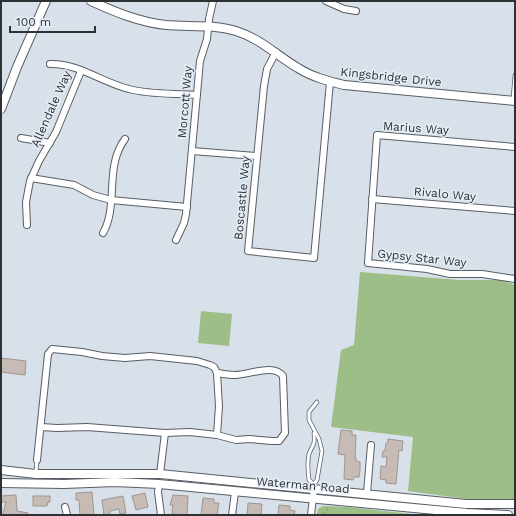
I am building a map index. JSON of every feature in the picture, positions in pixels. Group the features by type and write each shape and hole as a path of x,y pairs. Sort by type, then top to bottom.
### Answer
{"street":[{"path":"1,109 17,67 46,1"},
{"name":"Kingsbridge Drive","path":"91,1 120,14 150,22 181,26 219,27 244,34 255,39 299,68 330,82 356,87 514,101"},
{"name":"Morcott Way","path":"176,240 184,223 187,207 200,61 207,39 213,1"},
{"path":"326,1 337,6 356,11"},
{"name":"Boscastle Way","path":"276,52 267,69 265,79 248,251 314,258 330,82"},
{"path":"50,64 65,65 81,70 115,86 130,90 197,95"},
{"name":"Allendale Way","path":"27,225 26,202 31,178 50,143 81,70"},
{"name":"Marius Way","path":"372,199 377,135 515,147"},
{"path":"21,138 50,143"},
{"path":"103,233 108,221 116,157 126,139"},
{"path":"192,151 257,156"},
{"path":"31,178 74,185 93,195 111,200 187,207"},
{"name":"Rivalo Way","path":"372,199 515,211"},
{"name":"Gypsy Star Way","path":"372,199 368,263 427,269 450,274 482,274 515,278"},
{"path":"37,460 48,354 52,349 125,358 150,356 197,361 214,367 217,373 219,406 217,435"},
{"path":"41,427 87,427 165,433 190,432 217,435 236,440 249,439 276,442 281,439 285,433 282,374 270,370 236,375 217,373"},
{"path":"160,474 165,433"},
{"path":"367,494 371,445"},
{"name":"Waterman Road","path":"1,470 36,474 160,474 314,486 367,494 466,504 515,504"},
{"name":"Waterman Road","path":"96,483 104,478 152,478 160,474"},
{"name":"Waterman Road","path":"1,483 115,482 159,484 485,515 508,515"},
{"path":"159,484 158,492 161,515"},
{"path":"311,515 314,486"},
{"path":"232,515 235,492"},
{"path":"65,507 67,515"}],"lane":[{"path":"514,101 515,75"},
{"path":"314,431 315,443 310,454 308,468 309,480 314,486 317,480 322,451 319,439 309,420 309,412 317,402"},
{"path":"36,474 37,460"}],"path":[{"path":"317,515 325,513 328,507"}],"green space":[{"path":"360,272 459,280 502,280 515,285 515,500 481,501 408,491 413,437 331,427 341,350 354,345"},
{"path":"201,311 232,314 229,346 198,343"},
{"path":"324,506 421,515 317,515 318,509"}],"building":[{"path":"1,358 26,361 25,375 1,372"},
{"path":"341,430 352,431 352,435 356,435 355,458 356,461 360,462 360,471 359,477 354,477 353,480 344,479 345,455 338,454"},
{"path":"388,439 403,441 402,451 399,450 396,484 386,483 386,480 380,479 381,466 386,467 387,457 382,457 383,451 385,451 386,443 388,443"},
{"path":"92,492 94,515 80,515 79,500 76,500 76,493"},
{"path":"145,493 148,507 136,510 132,496"},
{"path":"16,495 17,511 28,513 28,515 4,515 3,513 6,502 1,502 1,496"},
{"path":"173,495 188,496 187,515 172,514 173,505 170,505"},
{"path":"33,496 50,496 50,502 48,502 47,506 33,506"},
{"path":"123,496 126,513 120,514 119,509 110,511 110,514 104,515 102,500"},
{"path":"203,498 214,499 214,503 219,503 217,515 201,515"},
{"path":"248,503 262,504 261,515 247,515"},
{"path":"279,505 290,506 290,510 295,511 294,515 278,515"}]}
